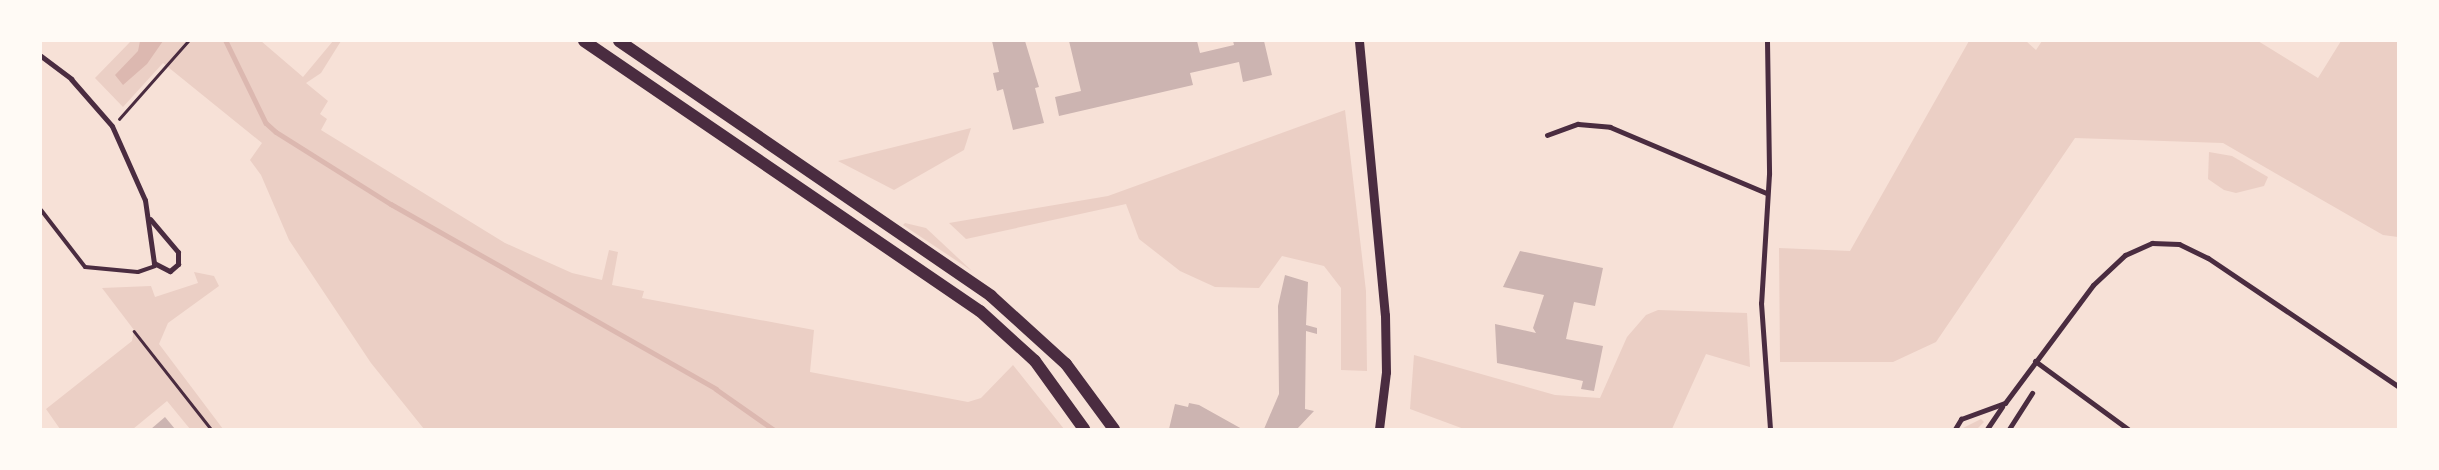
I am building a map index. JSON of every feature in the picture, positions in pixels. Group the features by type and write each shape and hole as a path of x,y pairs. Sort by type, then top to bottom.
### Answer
{"main road":[{"path":"584,41 980,311 1036,361 1084,429"},
{"path":"619,41 991,296 1066,364 1114,429"}],"street":[{"path":"1359,41 1385,316 1386,372 1379,429"},
{"path":"1767,41 1766,193 1761,303 1770,429"},
{"path":"41,56 71,79 112,126 138,179 150,219 155,266 170,271 178,264 179,256 150,219"},
{"path":"1547,135 1578,124 1615,128 1766,193"},
{"path":"1987,429 2080,299 2110,268 2140,246 2163,242 2208,258 2398,386"},
{"path":"2035,361 2128,429"},
{"path":"2009,429 2032,393"},
{"path":"1955,429 1961,419 2005,403"}],"lane":[{"path":"41,210 85,267 138,272 155,266"}],"path":[{"path":"112,126 188,41"},
{"path":"134,332 211,429"}],"shaded area":[{"path":"131,41 261,41 303,77 333,41 341,41 321,73 306,83 328,101 320,114 327,119 321,130 505,243 572,273 602,280 609,250 618,252 612,285 644,291 642,298 814,330 810,372 968,402 981,398 1013,365 1064,429 424,429 371,363 289,240 261,175 250,160 262,143 163,63 123,107 95,78"},
{"path":"140,41 163,41 147,64 123,85 115,75 138,51"},
{"path":"1969,41 2026,41 2036,50 2042,41 2258,41 2318,78 2341,41 2398,41 2398,237 2383,235 2223,143 2075,138 1936,342 1893,362 1780,362 1779,248 1850,251"},
{"path":"1345,110 1366,291 1367,371 1341,370 1341,288 1324,266 1282,256 1259,288 1215,287 1180,271 1139,239 1126,204 966,239 949,223 1108,196"},
{"path":"971,128 964,150 894,190 838,161"},
{"path":"2209,152 2232,156 2268,177 2264,186 2236,193 2224,190 2208,179"},
{"path":"905,223 926,228 972,271 903,225"},
{"path":"194,272 214,276 219,286 168,323 159,344 223,429 190,429 167,401 133,429 60,429 46,409 132,341 134,330 102,288 151,286 155,297 198,283"},
{"path":"1658,310 1747,313 1750,367 1706,354 1672,429 1464,429 1410,409 1414,355 1555,395 1600,398 1627,337 1646,315"},
{"path":"1981,419 1984,422 1977,429 1961,429"}],"building":[{"path":"992,41 1025,41 1039,87 1035,88 1044,123 1013,130 1003,89 997,91 993,73 999,72"},
{"path":"1069,41 1197,41 1200,53 1234,45 1233,41 1264,41 1272,75 1243,82 1239,62 1190,73 1193,85 1059,116 1055,97 1081,91"},
{"path":"1520,251 1603,268 1595,306 1574,302 1566,339 1603,346 1594,391 1581,389 1583,381 1497,363 1495,324 1536,333 1533,328 1544,295 1503,287"},
{"path":"1285,275 1308,282 1306,325 1317,328 1317,334 1306,331 1305,409 1314,411 1297,429 1264,429 1279,394 1278,306"},
{"path":"1189,403 1199,405 1242,429 1169,429 1175,404 1188,407"},
{"path":"165,417 175,429 151,429"}],"waterway":[{"path":"226,41 266,123 276,132 391,204 716,389 773,429"}]}
